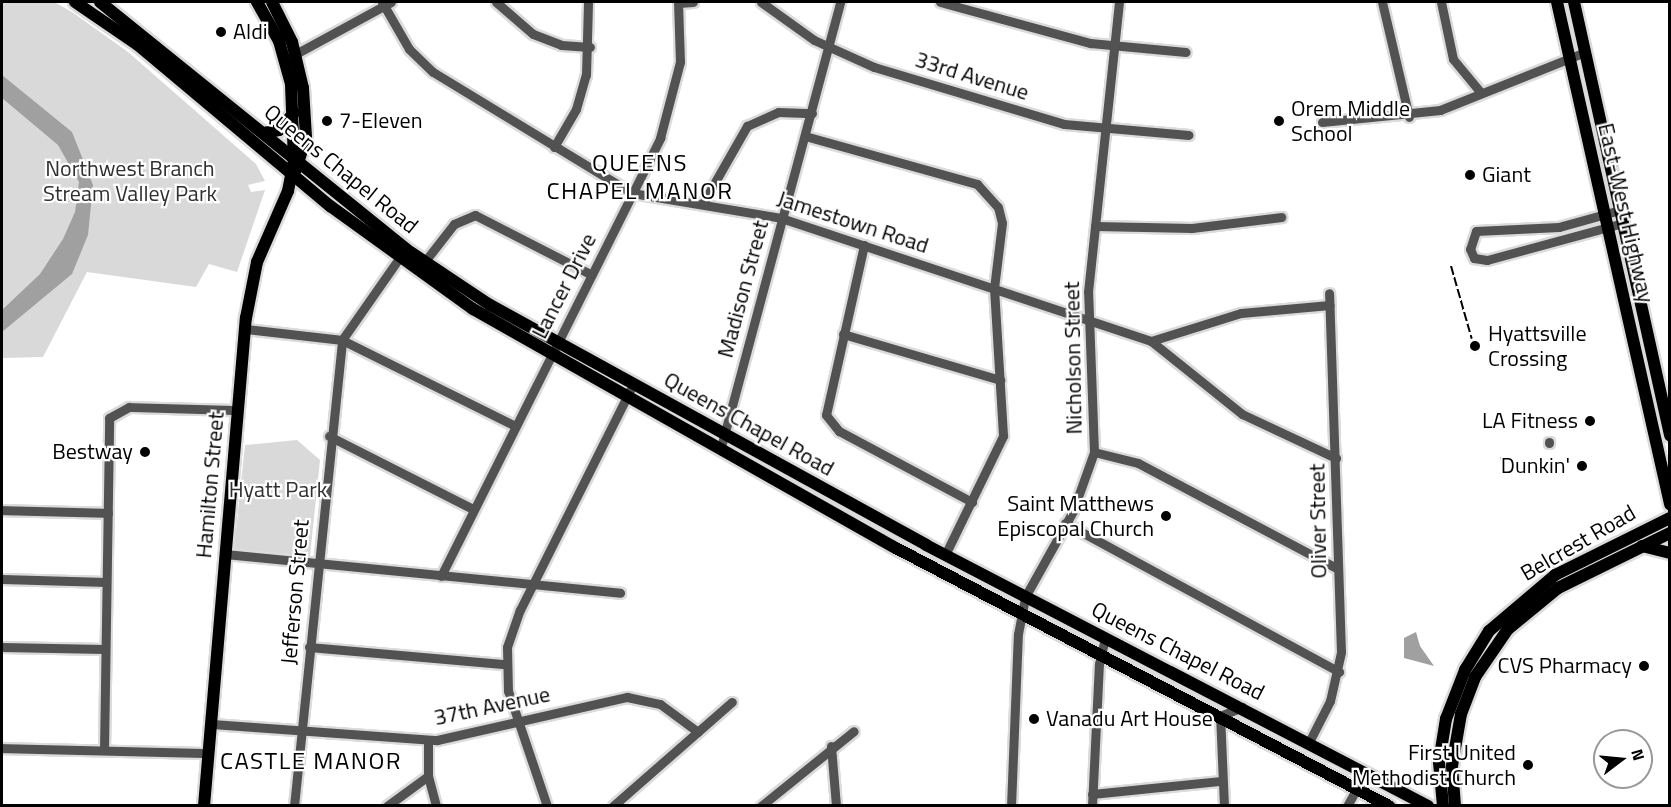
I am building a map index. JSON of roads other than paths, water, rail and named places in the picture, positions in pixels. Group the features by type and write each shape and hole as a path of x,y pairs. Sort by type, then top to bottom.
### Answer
{"main road":[{"name":"Queens Chapel Road","path":"75,2 138,45 292,175 399,258 421,266"},
{"name":"Queens Chapel Road","path":"100,2 264,134 421,266 721,447 1099,657 1220,716 1389,806"},
{"path":"258,2 290,57 297,162"},
{"path":"272,2 290,57 306,121 297,162"},
{"name":"East-West Highway","path":"1557,2 1670,504"},
{"name":"East-West Highway","path":"1574,2 1670,436"},
{"path":"264,134 279,130 294,112"},
{"name":"Hamilton Street","path":"204,806 246,329 257,262 297,162"},
{"name":"Queens Chapel Road","path":"630,390 725,434 945,555 1242,707 1428,806"},
{"name":"Belcrest Road","path":"1443,806 1439,781 1444,727 1464,670 1512,607 1566,568 1670,518"},
{"name":"Belcrest Road","path":"1455,806 1452,766 1461,714 1486,657 1522,615 1558,588 1637,547 1670,533"},
{"path":"1637,547 1651,545 1670,553"},
{"path":"1444,727 1461,714"},
{"path":"1275,745 1302,748 1309,742"},
{"path":"1413,798 1432,793 1439,781"}],"street":[{"path":"496,2 533,34 561,45 590,47"},
{"path":"554,147 576,109 590,47 588,2"},
{"path":"679,2 693,2"},
{"name":"Lancer Drive","path":"441,576 632,193 673,99 682,42 679,2"},
{"name":"33rd Avenue","path":"761,2 830,48 874,67 1037,116 1106,130 1189,135"},
{"name":"Madison Street","path":"721,447 781,218 830,48 840,2"},
{"path":"940,2 1114,48 1186,52"},
{"name":"Nicholson Street","path":"1011,806 1021,614 1025,597 1065,523 1094,452 1089,319 1095,226 1119,2"},
{"path":"1382,2 1408,117"},
{"path":"1441,2 1453,59 1481,93"},
{"path":"290,57 386,3"},
{"name":"Jamestown Road","path":"386,3 421,62 554,147 632,193 703,203 781,218 1151,341 1242,414 1336,458"},
{"path":"1322,122 1408,117 1481,93 1585,52"},
{"path":"703,203 747,126 778,112 812,113"},
{"path":"805,136 977,184 995,200 1002,224 994,288 1003,436 945,555"},
{"path":"1620,210 1606,221 1487,260 1474,258 1470,249 1479,231 1559,227 1606,221 1623,223"},
{"path":"421,266 454,224 475,215 592,275"},
{"path":"1095,226 1192,228 1281,217"},
{"path":"864,245 826,402 828,420 845,434 972,502"},
{"name":"Jefferson Street","path":"294,806 329,436 342,340 399,258"},
{"name":"Oliver Street","path":"1309,742 1339,672 1336,458 1329,293"},
{"path":"1151,341 1241,313 1330,305"},
{"path":"246,329 342,340 515,426"},
{"path":"843,334 1000,380"},
{"path":"547,806 517,722 505,664 512,627 630,390"},
{"path":"104,750 109,418 116,409 238,410"},
{"path":"329,436 473,509"},
{"path":"1094,452 1138,463 1338,569"},
{"path":"2,510 108,513"},
{"path":"1065,523 1339,672"},
{"path":"225,554 620,593"},
{"path":"2,579 106,582"},
{"path":"1092,806 1099,657 1105,637"},
{"path":"2,647 104,649"},
{"path":"309,647 505,664"},
{"name":"37th Avenue","path":"212,723 428,740 637,697 670,710 698,732"},
{"path":"613,806 732,702"},
{"path":"1224,806 1221,781 1220,716 1242,707"},
{"path":"761,806 831,746 854,730"},
{"path":"428,740 428,776 436,806"},
{"path":"831,746 836,806"},
{"path":"2,748 209,753"},
{"path":"387,806 428,776"},
{"path":"1092,794 1221,781"},
{"path":"1347,806 1357,788"}],"railway":[{"path":"1451,266 1476,354"},
{"path":"1501,457 1505,469"}],"place":[{"name":"Aldi","path":"221,32"},
{"name":"7-Eleven","path":"327,121"},
{"name":"Orem Middle School","path":"1279,121"},
{"name":"Giant","path":"1470,175"},
{"name":"Hyattsville Crossing","path":"1475,346"},
{"name":"LA Fitness","path":"1590,421"},
{"name":"Bestway","path":"145,452"},
{"name":"Dunkin'","path":"1582,466"},
{"name":"Saint Matthews Episcopal Church","path":"1166,516"},
{"name":"CVS Pharmacy","path":"1644,666"},
{"name":"Vanadu Art House","path":"1034,719"},
{"name":"First United Methodist Church","path":"1528,765"}],"district":[{"name":"QUEENS CHAPEL MANOR","path":"640,177"},
{"name":"CASTLE MANOR","path":"311,761"}],"park label":[{"name":"Northwest Branch Stream Valley Park","path":"130,180"},
{"name":"Hyatt Park","path":"278,490"}]}
